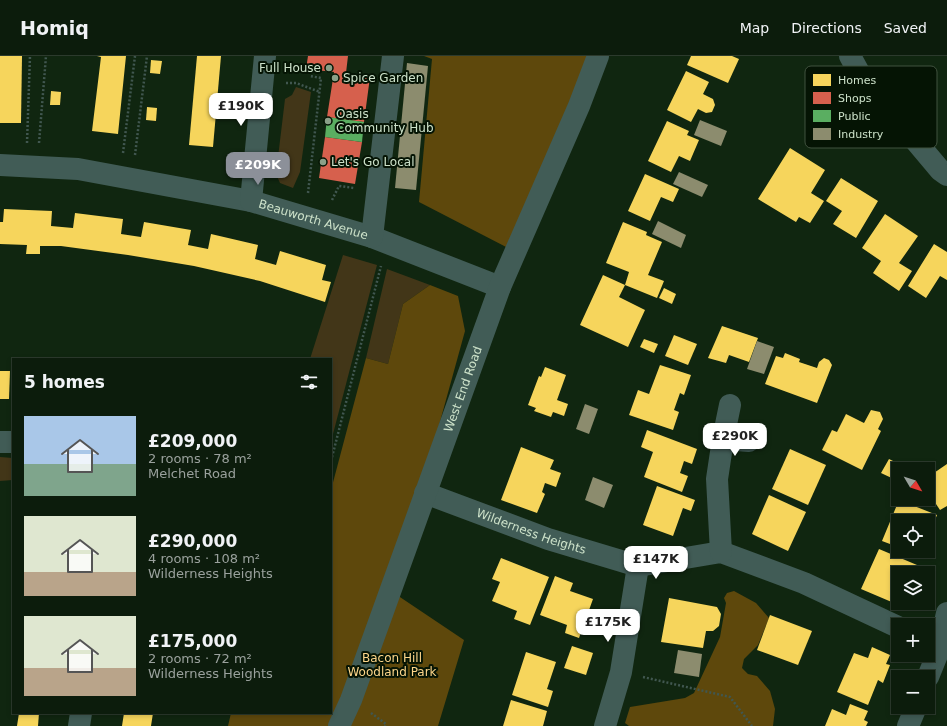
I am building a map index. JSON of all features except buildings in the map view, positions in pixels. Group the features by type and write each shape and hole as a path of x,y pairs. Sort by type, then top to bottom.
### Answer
{"street":[{"path":"251,201 265,56"},
{"path":"380,240 393,56"},
{"name":"West End Road","path":"339,726 351,700 500,287 579,106 598,56"},
{"path":"850,56 856,66"},
{"path":"922,148 940,170 947,175"},
{"name":"Beauworth Avenue","path":"0,165 78,169 251,201 380,240 500,287"},
{"path":"730,405 722,439 717,479 721,552 804,583 891,624"},
{"path":"722,439 749,441"},
{"path":"0,442 12,442"},
{"name":"Wilderness Heights","path":"426,493 548,539 638,566 721,552"},
{"path":"605,726 621,672 638,566"},
{"path":"930,670 938,649 947,613"},
{"path":"79,726 81,714"},
{"path":"908,726 913,714"}],"path":[{"path":"30,56 32,166"},
{"path":"32,166 46,56"},
{"path":"126,177 135,56"},
{"path":"126,177 147,56"},
{"path":"305,217 322,78 310,76"},
{"path":"286,83 296,83 320,92"},
{"path":"338,188 339,186 357,188"},
{"path":"332,456 380,240"},
{"path":"621,672 730,697 752,726"}],"shaded area":[{"path":"296,87 311,92 300,172 293,188 280,183 276,174 285,99 292,95"},
{"path":"343,255 377,265 333,434 332,358 310,358"},
{"path":"387,269 430,285 403,304 388,364 366,358"},
{"path":"0,457 12,458 12,480 0,481"}],"green space":[{"path":"424,56 593,56 516,252 419,202 432,59"},
{"name":"Bacon Hill Woodland Park","path":"430,285 458,296 465,331 425,476 382,585 464,640 438,726 228,726 231,714 332,714 332,486 366,358 388,364 403,304"},
{"path":"734,591 756,603 769,618 758,645 744,659 742,668 748,674 757,676 770,691 775,709 773,726 629,726 625,723 630,707 685,698 694,693 720,637 726,603 724,598 727,593"}],"place":[{"name":"Full House","path":"329,68"},
{"name":"Spice Garden","path":"335,78"},
{"name":"Oasis Community Hub","path":"328,121"},
{"name":"Let's Go Local","path":"323,162"}]}
